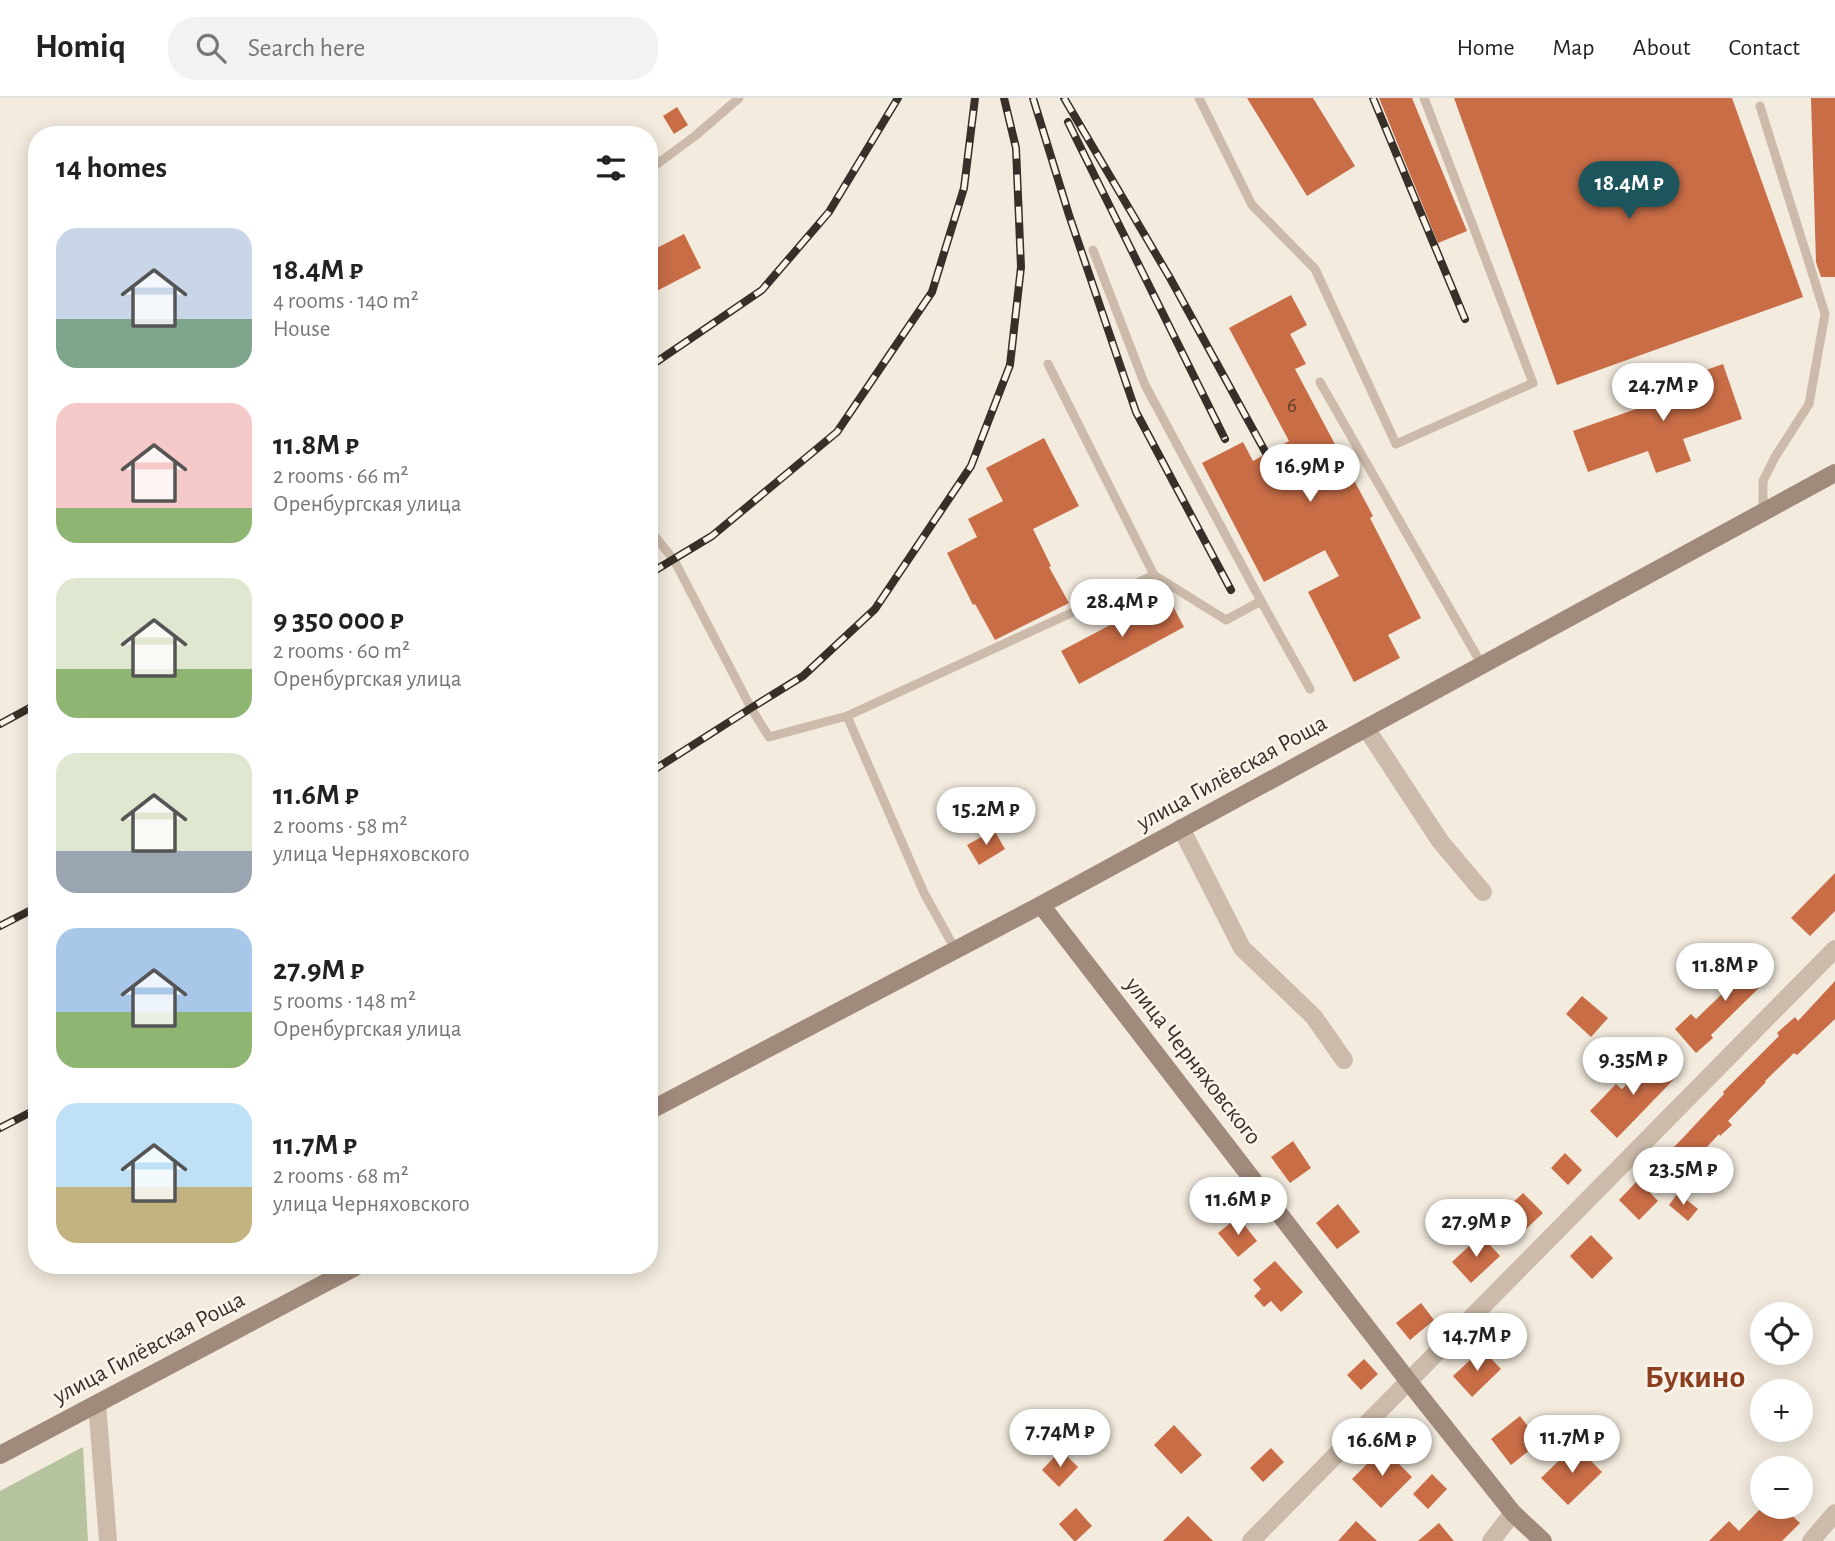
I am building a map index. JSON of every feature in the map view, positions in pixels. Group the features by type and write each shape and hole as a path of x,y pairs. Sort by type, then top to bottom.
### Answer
{"street":[{"name":"улица Гилёвская Роща","path":"658,1106 1041,905 1835,473"},
{"path":"1366,728 1440,841 1483,892"},
{"path":"1181,828 1242,948 1314,1017 1344,1060"},
{"name":"улица Черняховского","path":"1041,905 1409,1382 1513,1513 1542,1541"},
{"path":"1251,1541 1835,949"},
{"name":"улица Гилёвская Роща","path":"0,1455 342,1274"},
{"path":"97,1404 108,1541"},
{"path":"1491,1541 1513,1513"},
{"path":"1811,1541 1835,1513"}],"lane":[{"path":"658,163 739,98"},
{"path":"1199,98 1252,205 1315,269 1396,444 1533,383 1424,98"},
{"path":"1760,106 1825,314 1809,404 1763,481 1763,512"},
{"path":"1093,250 1145,385 1310,689"},
{"path":"1048,364 1154,575 1226,620 1261,601"},
{"path":"1320,382 1482,665"},
{"path":"658,540 674,560 751,708 769,737 847,716 1154,575"},
{"path":"847,716 924,893 955,948"}],"green space":[{"path":"83,1447 88,1541 0,1541 0,1491"}],"building":[{"path":"1247,98 1313,98 1355,166 1307,196"},
{"path":"1379,98 1412,98 1467,231 1438,243"},
{"path":"1454,98 1732,98 1803,297 1557,385"},
{"path":"1811,98 1835,98 1835,277 1821,277 1816,262"},
{"path":"677,107 688,125 674,134 663,116"},
{"path":"684,234 701,268 658,290 658,247"},
{"path":"1291,295 1307,325 1290,334 1306,364 1295,369 1373,516 1370,518 1421,618 1388,635 1400,658 1354,682 1308,592 1339,576 1325,550 1264,582 1202,463 1243,442 1253,461 1289,441 1229,328"},
{"path":"1723,364 1742,419 1683,439 1691,461 1656,473 1648,451 1588,472 1573,431 1665,399 1661,386"},
{"path":"1044,438 1079,506 1033,529 1051,566 1049,567 1069,603 995,640 975,604 973,605 947,553 977,537 968,519 1003,501 986,468"},
{"path":"1167,595 1184,627 1079,684 1061,651"},
{"path":"994,830 1005,849 979,865 967,845"},
{"path":"1835,873 1835,911 1810,936 1791,918"},
{"path":"1746,949 1772,975 1696,1053 1675,1029 1691,1014 1696,1019 1744,973 1733,962"},
{"path":"1835,981 1835,1019 1765,1081 1728,1121 1732,1125 1720,1136 1719,1134 1695,1160 1698,1163 1681,1179 1661,1159 1779,1036 1777,1033 1795,1017 1798,1021"},
{"path":"1582,996 1608,1018 1591,1037 1566,1014"},
{"path":"1657,1055 1677,1076 1617,1138 1590,1111 1616,1084 1622,1089"},
{"path":"1293,1141 1311,1168 1290,1183 1271,1157"},
{"path":"1565,1153 1582,1170 1568,1185 1551,1168"},
{"path":"1638,1180 1658,1201 1639,1220 1619,1200"},
{"path":"1523,1193 1543,1213 1525,1230 1506,1209"},
{"path":"1678,1193 1698,1209 1688,1221 1669,1205"},
{"path":"1338,1204 1360,1232 1337,1249 1316,1223"},
{"path":"1238,1217 1257,1241 1238,1257 1218,1233"},
{"path":"1481,1235 1500,1256 1471,1283 1452,1262"},
{"path":"1591,1235 1613,1258 1592,1279 1570,1256"},
{"path":"1275,1261 1303,1292 1281,1312 1271,1301 1264,1307 1254,1296 1261,1289 1253,1280"},
{"path":"1421,1303 1434,1320 1410,1340 1396,1323"},
{"path":"1482,1349 1501,1369 1472,1397 1453,1376"},
{"path":"1364,1359 1378,1374 1361,1390 1347,1375"},
{"path":"1520,1416 1540,1442 1511,1465 1491,1439"},
{"path":"1174,1425 1202,1455 1181,1474 1154,1445"},
{"path":"1575,1445 1602,1472 1568,1505 1541,1478"},
{"path":"1271,1448 1284,1462 1263,1482 1250,1468"},
{"path":"1383,1448 1412,1477 1381,1508 1352,1479"},
{"path":"1061,1450 1078,1467 1059,1487 1042,1470"},
{"path":"1432,1474 1447,1489 1428,1509 1413,1494"},
{"path":"1076,1508 1092,1526 1074,1541 1059,1524"},
{"path":"1188,1516 1213,1541 1163,1541"},
{"path":"1750,1519 1796,1519 1800,1523 1782,1541 1709,1541 1729,1521 1739,1531"},
{"path":"1356,1521 1377,1541 1338,1541"},
{"path":"1439,1523 1454,1541 1418,1541"}],"railway":[{"path":"658,361 762,290 829,212 898,98"},
{"path":"658,569 712,536 837,432 932,292 964,188 975,98"},
{"path":"658,767 803,676 875,609 971,466 1010,365 1021,267 1016,148 1004,98"},
{"path":"1033,98 1069,215 1136,412 1231,590"},
{"path":"1064,98 1170,278 1272,464"},
{"path":"1373,98 1465,319"},
{"path":"1068,122 1225,439"},
{"path":"0,724 28,709"},
{"path":"0,926 28,912"},
{"path":"0,1128 28,1114"}],"district":[{"name":"Букино","path":"1695,1377"}]}
